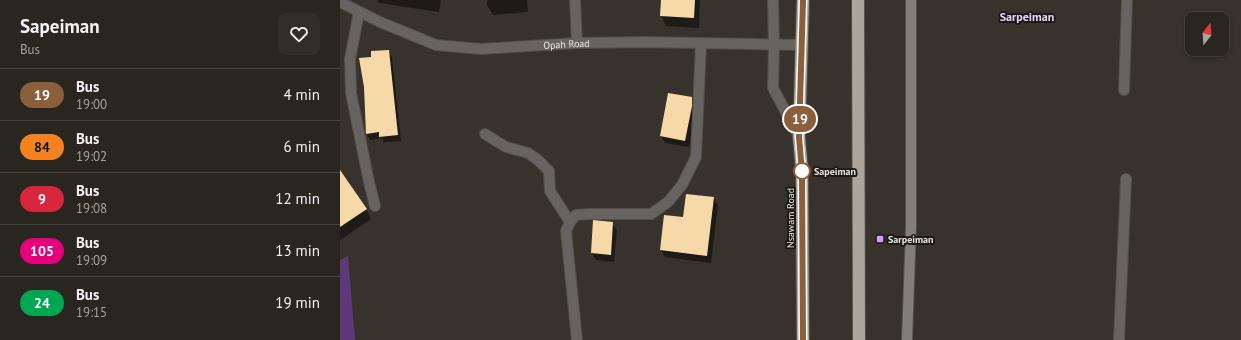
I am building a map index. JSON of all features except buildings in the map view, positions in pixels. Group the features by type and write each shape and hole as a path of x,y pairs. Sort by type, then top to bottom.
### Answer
{"highway":[{"name":"Nsawam Road","path":"803,0 799,137 802,172 803,340"},
{"path":"858,0 859,340"}],"main road":[{"path":"907,340 911,227 911,0"}],"street":[{"path":"574,0 577,43"},
{"path":"773,0 773,88 799,137"},
{"path":"1124,90 1127,0"},
{"name":"Opah Road","path":"340,2 380,22 436,45 481,49 577,43 645,42 802,45"},
{"path":"359,12 350,59 351,93 375,206"},
{"path":"577,340 566,231 570,222 576,215 651,214 668,202 682,185 696,157 701,43"},
{"path":"485,134 506,147 528,153 538,160 548,171 550,191 570,222"},
{"path":"1119,340 1126,179"}],"shaded area":[{"path":"348,256 355,340 340,340 340,260"}],"bus line":[{"name":"19","path":"803,0 799,137 802,172 803,340"}],"place":[{"name":"Sapeiman","path":"802,171"},
{"name":"Sarpeiman","path":"880,239"}],"district":[{"name":"Sarpeiman","path":"1027,17"}]}
